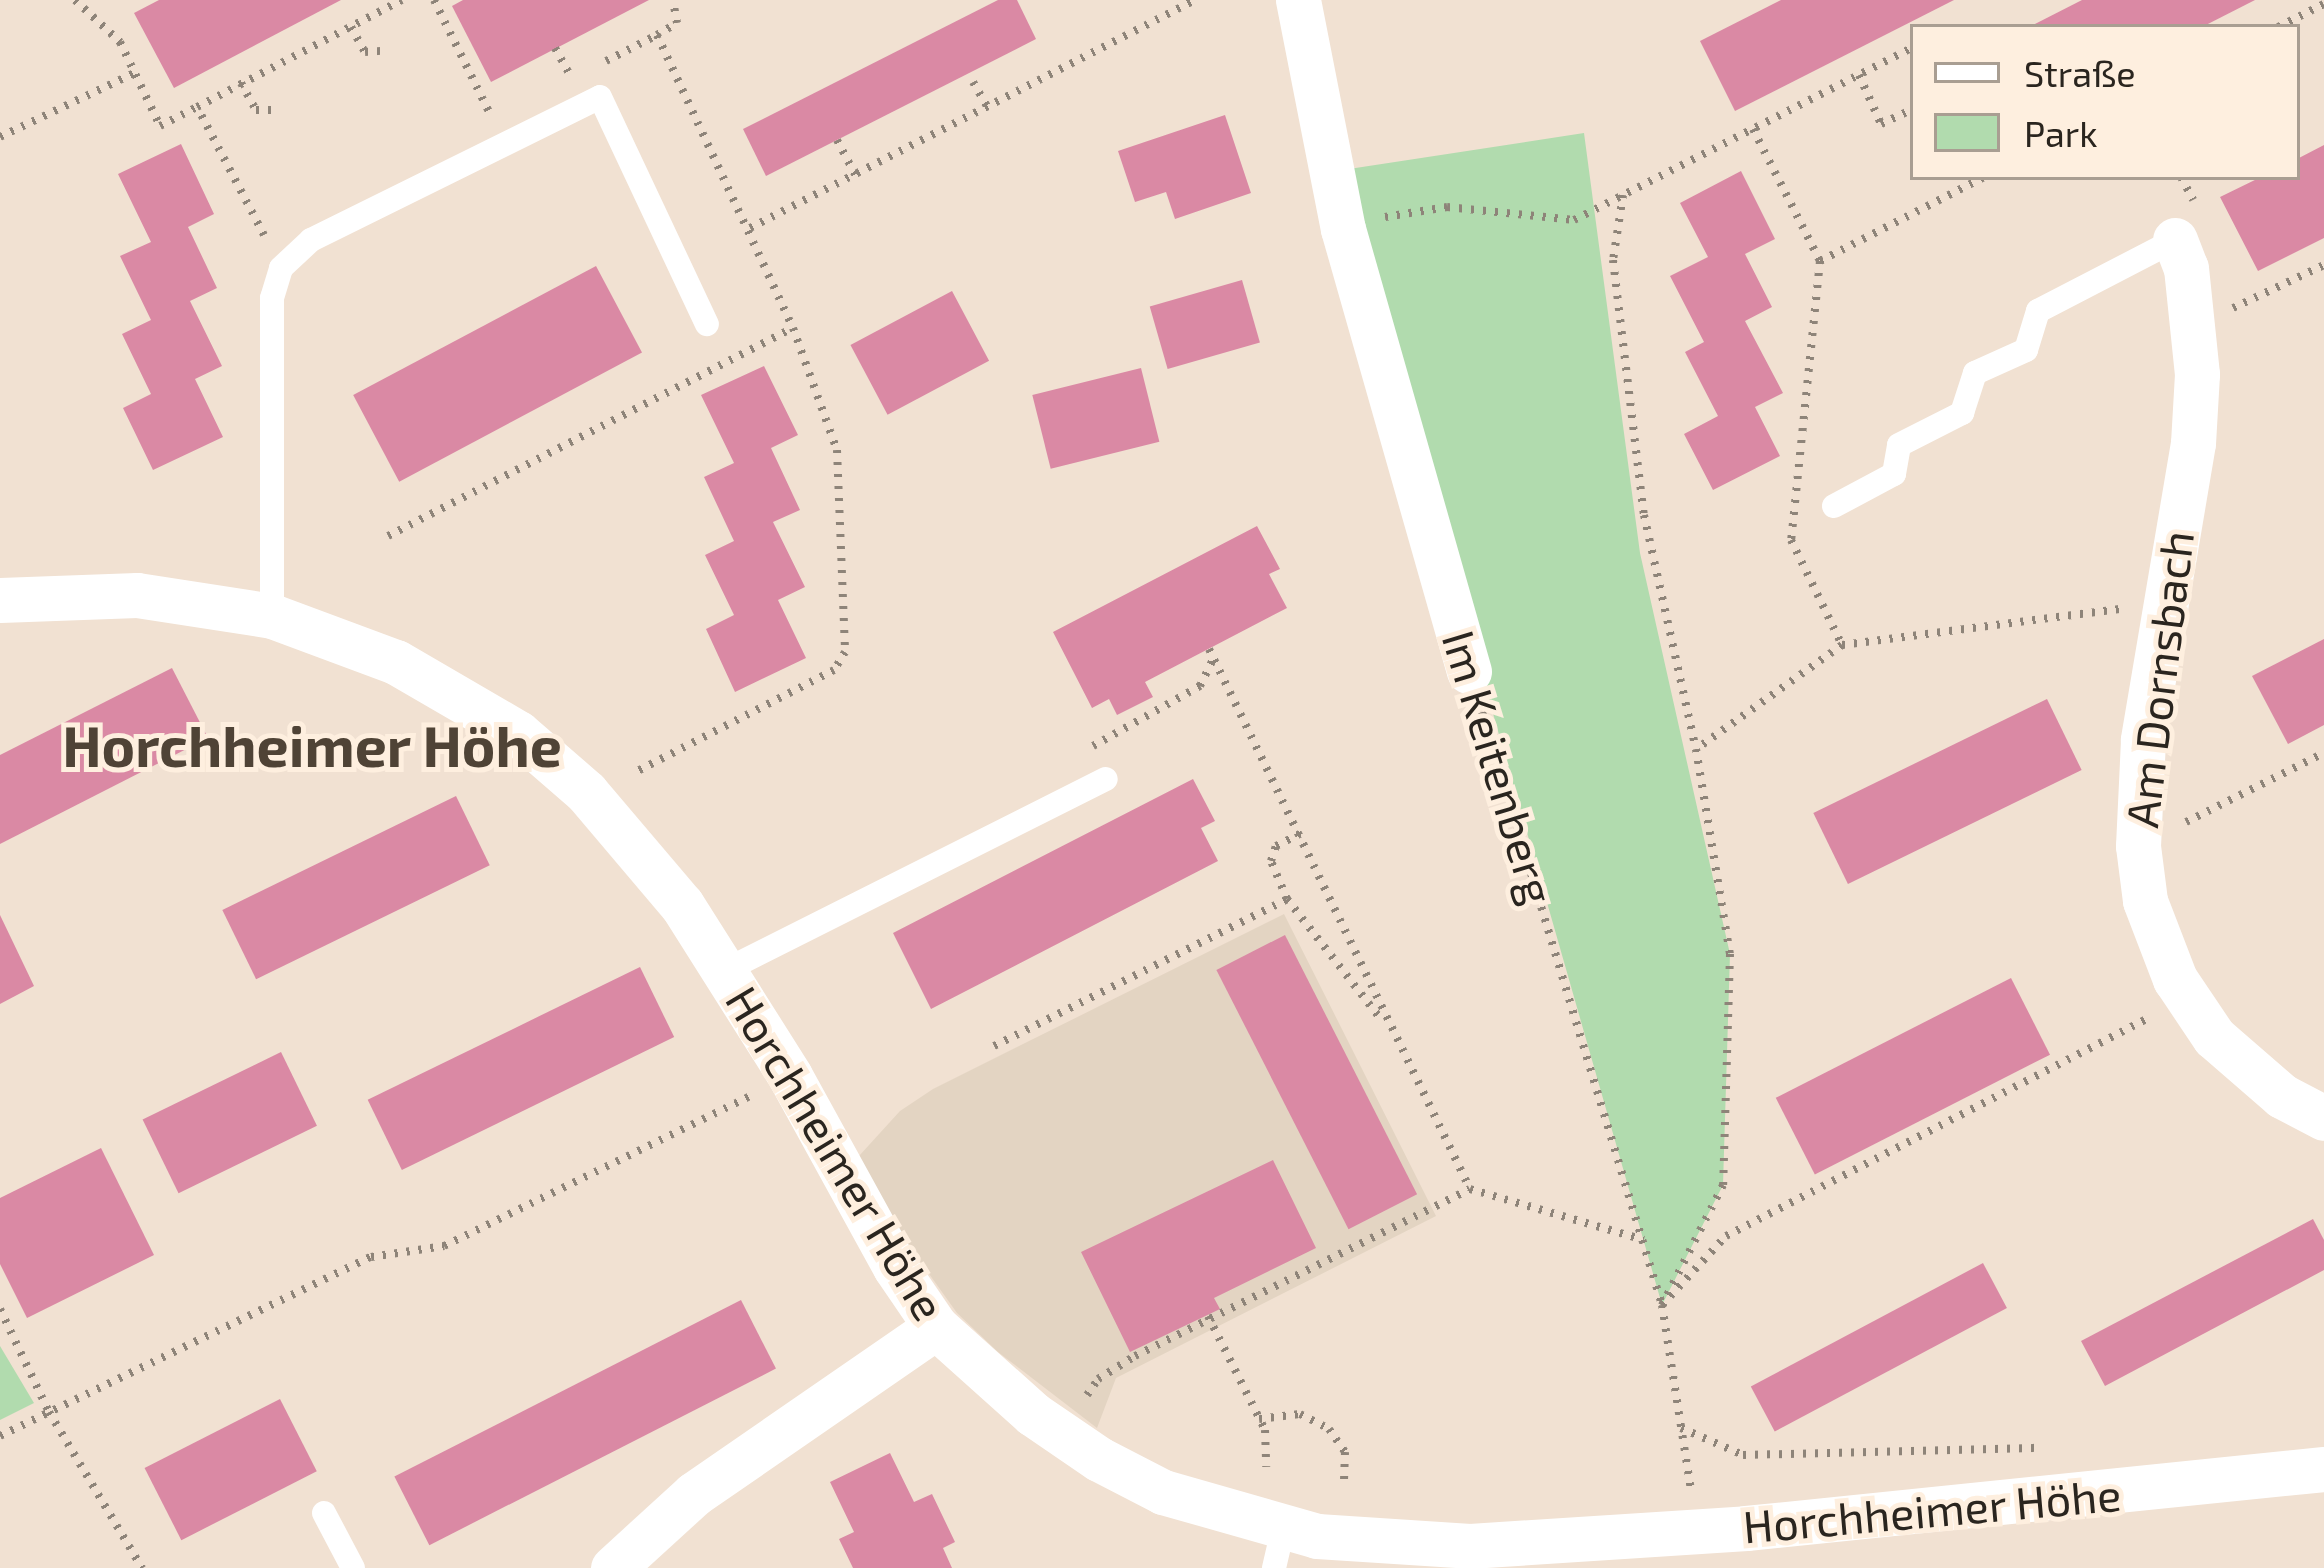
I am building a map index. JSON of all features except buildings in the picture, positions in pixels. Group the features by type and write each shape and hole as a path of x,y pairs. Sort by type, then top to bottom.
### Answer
{"street":[{"name":"Im Keitenberg","path":"1298,0 1343,229 1469,671"},
{"name":"Am Dornsbach","path":"2174,240 2186,268 2197,374 2193,443 2143,740 2138,846 2149,916 2188,998 2248,1070 2324,1118"},
{"name":"Horchheimer Höhe","path":"0,600 137,596 272,616 396,662 518,733 620,827 726,970 895,1267 936,1327 998,1387 1100,1459 1278,1549 1437,1546 1678,1522 1746,1528 2324,1469"},
{"path":"613,1568 694,1494 936,1327"}],"lane":[{"path":"272,616 272,298 280,268 311,241 600,97 706,324"},
{"path":"1834,506 1894,474 1899,445 1962,413 1975,374 2026,350 2038,311 2174,240"},
{"name":"Horchheimer Höhe","path":"726,970 1106,779"},
{"path":"324,1514 353,1568"}],"path":[{"path":"75,0 120,42 160,126 402,0"},
{"path":"657,35 677,23 673,0"},
{"path":"750,228 1195,0"},
{"path":"2284,24 2324,4"},
{"path":"351,27 365,52 381,51"},
{"path":"555,48 572,79"},
{"path":"1343,229 1395,214 1447,208 1574,220 1910,49"},
{"path":"0,137 134,73"},
{"path":"1859,75 1881,124 1910,110"},
{"path":"974,82 988,108"},
{"path":"242,83 256,110 273,110"},
{"path":"196,106 280,268"},
{"path":"1753,129 1820,261 1791,540 1842,645"},
{"path":"837,140 856,176"},
{"path":"1820,261 1978,180"},
{"path":"1623,195 1613,260 1644,515 1696,749 1730,954 1723,1185 1662,1305"},
{"path":"2192,327 2324,265"},
{"path":"388,536 793,328"},
{"path":"1696,749 1842,645 2163,603"},
{"path":"1106,779 1091,749 1096,742 1200,686 1211,653 1470,1189"},
{"name":"Im Keitenberg","path":"1469,671 1662,1305 1681,1428 1678,1522"},
{"path":"2138,846 2324,753"},
{"path":"1301,832 1276,846 1271,861 1287,899 1389,1029"},
{"path":"994,1046 1287,899"},
{"path":"1662,1305 1726,1236 2188,998"},
{"path":"0,1436 371,1257 444,1246 790,1076"},
{"path":"1087,1395 1104,1374 1135,1356 1470,1189 1644,1240"},
{"path":"0,1309 49,1412 142,1568"},
{"path":"1207,1315 1259,1419 1269,1448 1266,1467"},
{"path":"1259,1419 1300,1414 1329,1429 1345,1452 1344,1483"},
{"path":"1681,1428 1742,1455 2049,1448"}],"shaded area":[{"path":"1284,914 1436,1216 1116,1378 1097,1428 998,1352 957,1313 892,1222 859,1156 900,1111 933,1089"}],"green space":[{"path":"1584,133 1640,553 1730,954 1723,1185 1662,1305 1354,227 1349,169"},
{"path":"0,1346 34,1403 0,1420"}],"district":[{"name":"Horchheimer Höhe","path":"312,745"}]}
